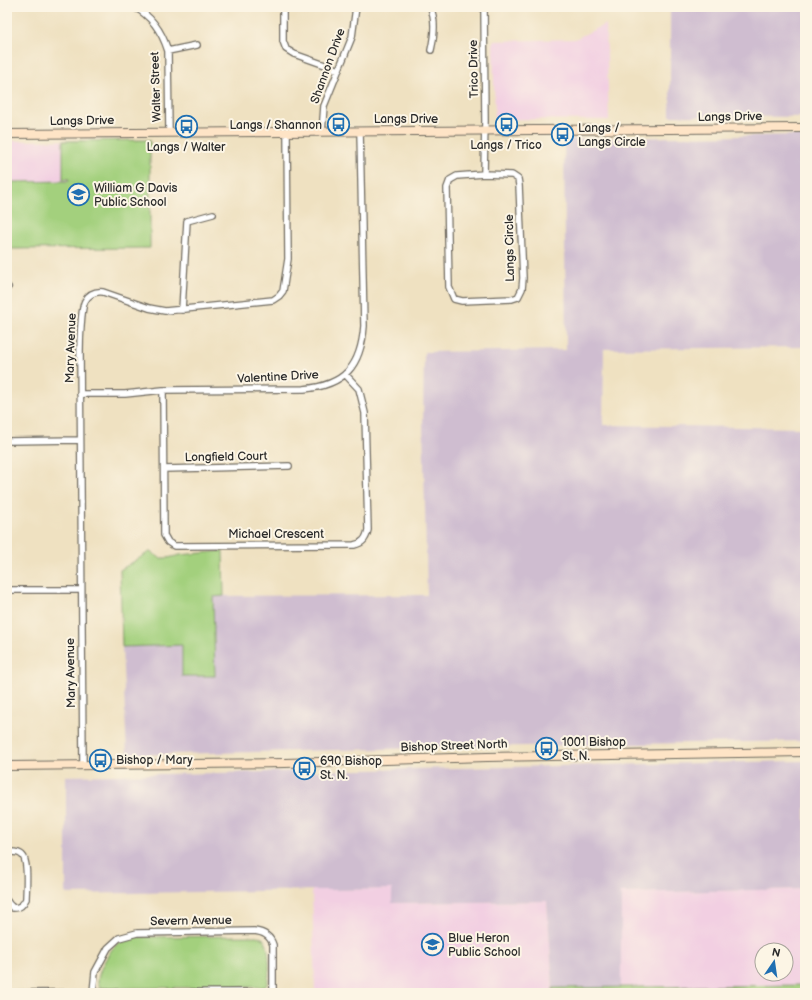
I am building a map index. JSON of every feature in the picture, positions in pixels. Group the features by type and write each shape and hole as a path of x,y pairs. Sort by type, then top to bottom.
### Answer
{"street":[{"name":"Walter Street","path":"134,7 142,11 157,27 164,39 168,51 169,133"},
{"path":"283,7 283,41 286,49 294,54 339,70"},
{"name":"Shannon Drive","path":"322,132 324,106 352,37 356,7"},
{"path":"430,7 433,13 434,38 431,50"},
{"name":"Trico Drive","path":"484,7 485,130"},
{"path":"168,51 197,46"},
{"name":"Langs Drive","path":"7,134 805,128"},
{"path":"484,174 485,130"},
{"name":"Valentine Drive","path":"80,394 125,394 163,390 304,389 325,385 336,381 345,374 359,353 364,326 360,131"},
{"name":"Mary Avenue","path":"83,765 80,590 80,351 84,303 89,295 96,291 149,308 165,311 273,300 280,296 283,291 288,259 287,132"},
{"name":"Langs Circle","path":"484,174 512,175 518,179 523,270 522,290 518,297 512,299 462,301 454,299 450,287 447,188 450,180 457,176 484,174"},
{"path":"182,310 187,221 213,214"},
{"name":"Michael Crescent","path":"163,390 164,536 168,542 174,546 359,544 364,541 368,530 365,413 359,389 345,374"},
{"path":"7,441 80,440"},
{"name":"Longfield Court","path":"164,469 289,466"},
{"path":"7,590 80,590"},
{"name":"Bishop Street North","path":"7,766 292,763 486,757 805,752"},
{"path":"7,852 17,852 22,855 26,861 26,899 24,904 19,908 13,908 7,901"},
{"name":"Severn Avenue","path":"93,992 95,972 108,948 119,938 137,933 254,931 264,933 271,939 273,945 273,992"},
{"path":"7,993 273,992"}],"shaded area":[{"path":"670,7 805,7 805,117 670,116"},
{"path":"606,24 609,120 495,119 493,41 575,39"},
{"path":"805,135 805,347 604,349 603,425 805,428 805,741 127,755 122,647 182,645 214,676 213,596 427,595 423,423 424,352 566,350 564,139"},
{"name":"William G Davis Public School","path":"150,140 150,248 7,249 7,141"},
{"path":"805,761 805,993 802,993 803,889 621,893 621,987 553,988 547,901 392,903 392,889 66,894 66,776"},
{"name":"Blue Heron Public School","path":"392,889 392,903 547,901 553,993 315,993 312,890"},
{"path":"803,889 802,985 621,987 620,893"}],"green space":[{"name":"William G Davis Public School","path":"150,140 150,248 7,249 7,217 12,191 12,182 69,181 69,179 63,179 63,141"},
{"path":"151,551 160,558 168,558 180,555 223,551 224,596 213,597 215,676 182,676 182,645 122,647 120,570"},
{"path":"257,936 264,939 268,948 269,976 266,986 103,988 100,987 98,983 101,969 112,949 121,941 132,937"},
{"path":"802,985 802,993 553,993 553,988"}],"place":[{"name":"Langs / Trico","path":"506,124"},
{"name":"Langs / Shannon","path":"338,125"},
{"name":"Langs / Walter","path":"186,126"},
{"name":"Langs / Langs Circle","path":"562,135"},
{"name":"William G Davis Public School","path":"79,195"},
{"name":"1001 Bishop St. N.","path":"547,749"},
{"name":"Bishop / Mary","path":"101,760"},
{"name":"690 Bishop St. N.","path":"305,768"},
{"name":"Blue Heron Public School","path":"432,945"}]}
